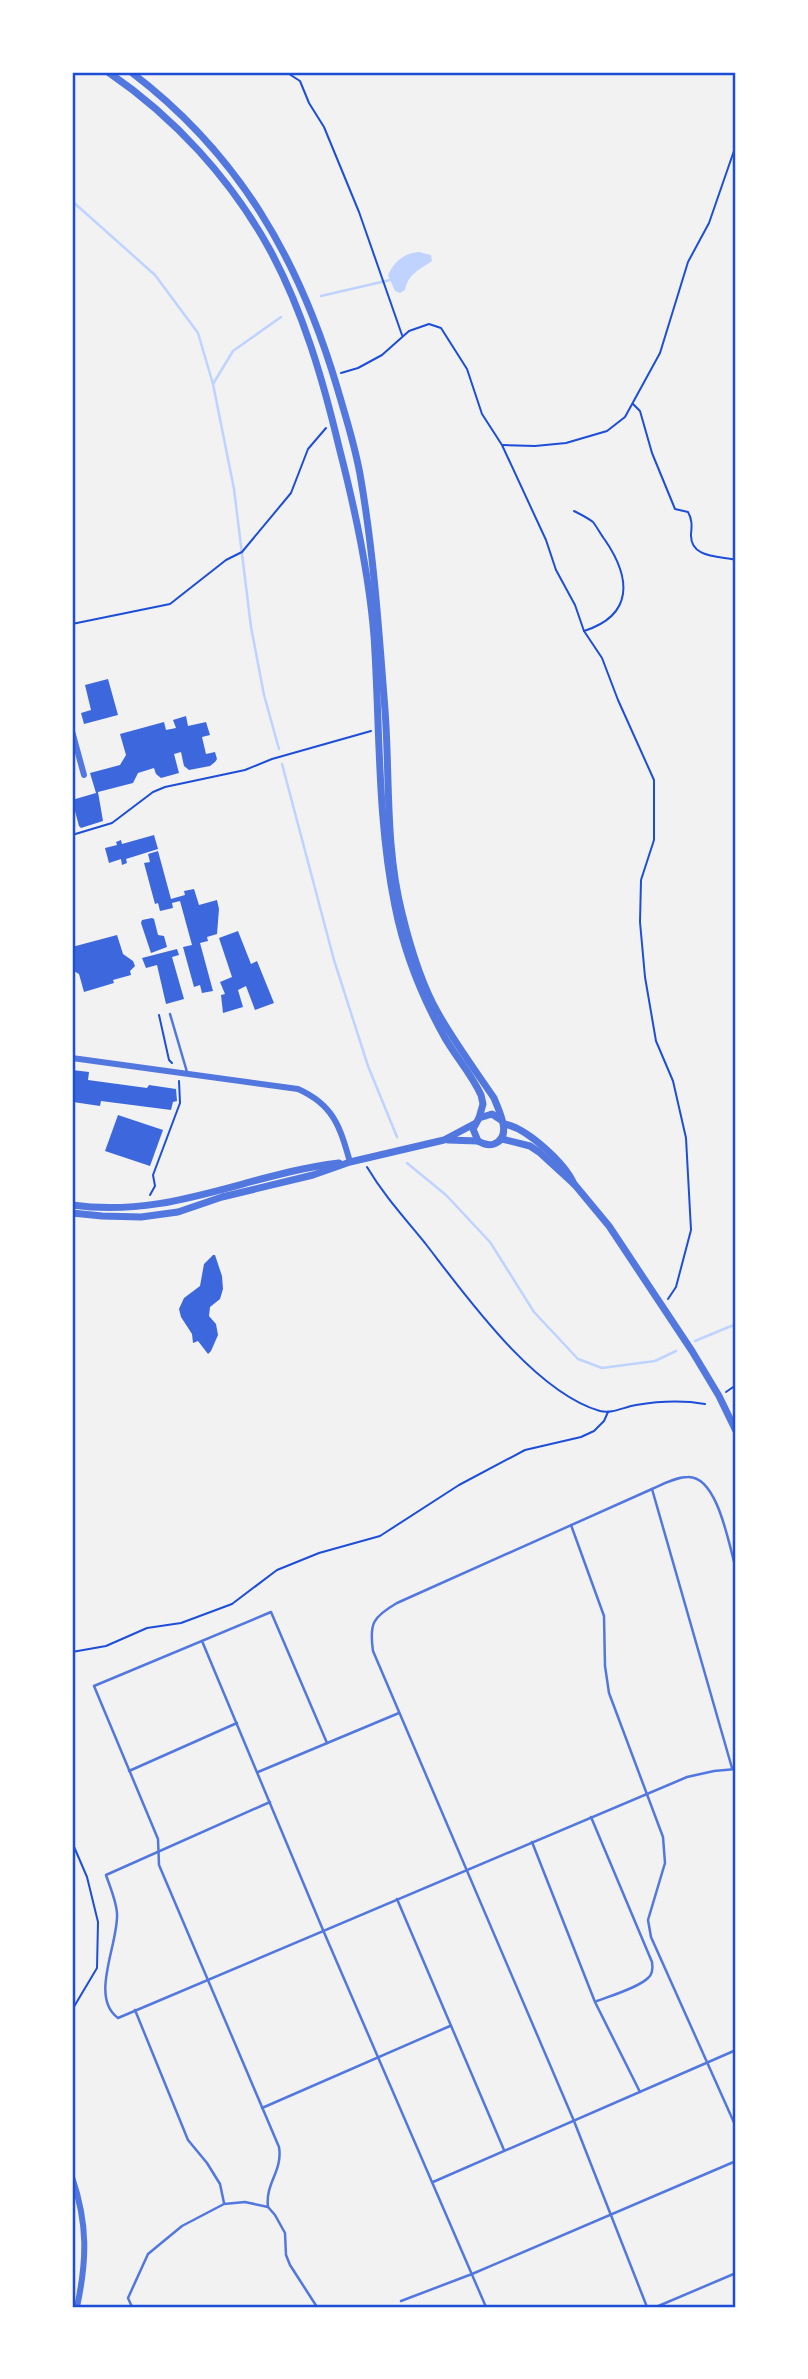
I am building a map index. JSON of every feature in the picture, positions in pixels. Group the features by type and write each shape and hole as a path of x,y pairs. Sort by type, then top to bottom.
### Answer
{"street":[{"path":"108,72 186,136 232,192 270,250 290,292 320,379 348,480 365,563 373,632 387,855 395,908 407,951 425,998 445,1038 481,1095 483,1104 474,1133 478,1141"},
{"path":"131,72 194,127 242,183 285,252 309,302 334,376 361,477 380,644 394,865 401,910 412,949 437,1012 494,1098 502,1122 502,1139"},
{"path":"186,136 194,127"},
{"path":"320,379 334,376"},
{"path":"72,731 84,775"},
{"path":"72,1058 298,1089 311,1095 331,1112 339,1125 350,1162"},
{"path":"444,1140 492,1114 502,1122 527,1133 561,1166 610,1226 663,1305 719,1396 736,1431"},
{"path":"72,1205 94,1208 176,1202 444,1140 478,1141 488,1145 502,1139 530,1146 575,1185"},
{"path":"72,1213 158,1216 350,1162"},
{"path":"72,2177 83,2218 86,2250 77,2307"}],"lane":[{"path":"170,1014 188,1075"},
{"path":"647,2307 609,2216 574,2121 373,1651 370,1630 378,1614 397,1603 652,1489 691,1476 702,1480 714,1496 736,1569"},
{"path":"271,1802 106,1875 117,1913 104,1997 110,2012 118,2018 687,1777 735,1770 652,1489"},
{"path":"571,1525 604,1616 605,1666 609,1693 663,1837 665,1863 648,1920 651,1937 736,2127"},
{"path":"317,2307 290,2265 286,2255 285,2233 268,2207 267,2195 281,2160 279,2147 159,1865 158,1839 94,1686 271,1612 327,1743"},
{"path":"202,1641 486,2307"},
{"path":"258,1772 399,1713"},
{"path":"129,1771 237,1723"},
{"path":"591,1817 653,1969 652,1974 645,1980 595,2002"},
{"path":"532,1842 595,2002 640,2092"},
{"path":"397,1899 504,2150"},
{"path":"135,2010 188,2140 220,2184 224,2204"},
{"path":"262,2108 450,2026"},
{"path":"433,2182 736,2050"},
{"path":"401,2301 472,2274 736,2161"},
{"path":"132,2307 128,2298 148,2255 182,2226 224,2204 245,2202 268,2207"},
{"path":"656,2307 736,2273"}],"path":[{"path":"286,72 300,81 309,103 324,127 359,212 402,335"},
{"path":"502,445 566,443 607,432 625,417 660,353 688,262 709,223 736,145"},
{"path":"334,376 358,368 382,355 402,335 429,324 441,328 467,369 482,414 502,445 546,540 556,569 575,605 584,631 602,658 654,780 654,840 640,880 640,922 645,977 656,1041 673,1081 686,1138 691,1230 676,1287 663,1305"},
{"path":"632,404 640,411 652,453 675,509 688,512 692,518 693,549 699,553 736,560"},
{"path":"72,624 170,604 226,560 242,552 291,493 308,449 326,427"},
{"path":"574,511 592,522 618,559 625,591 615,611 603,625 584,631"},
{"path":"72,835 112,823 153,792 164,787 245,770 272,759 368,731"},
{"path":"146,1205 146,1200 155,1186 153,1175 180,1103 179,1079 169,1060 159,1015"},
{"path":"364,1159 383,1195 500,1336 528,1364 567,1396 608,1412 681,1399 705,1404"},
{"path":"719,1396 736,1385"},
{"path":"72,1652 106,1646 147,1628 181,1623 232,1604 277,1570 319,1553 380,1536 459,1485 526,1450 581,1437 594,1431 604,1421 608,1412"},
{"path":"72,1842 87,1877 98,1922 97,1968 72,2010"}],"water":[{"path":"419,252 431,255 432,261 411,276 405,290 400,293 395,291 388,275 390,270 404,256"}],"building":[{"path":"108,679 118,715 84,724 81,713 91,710 85,685"},
{"path":"186,716 188,726 206,722 210,735 202,737 206,754 215,752 215,762 210,766 189,770 184,766 181,752 174,754 179,773 161,778 154,768 138,773 133,783 98,792 103,821 81,828 72,800 96,793 90,773 120,765 126,755 120,734 164,722 166,730 176,728 173,720"},
{"path":"154,835 158,849 126,859 127,863 122,865 121,859 109,863 105,848 117,845 116,842 121,840 122,844"},
{"path":"158,851 171,899 185,895 184,891 194,889 199,905 217,900 217,934 200,943 213,991 202,993 200,985 194,987 183,947 192,945 180,901 172,903 173,908 160,911 158,903 155,904 144,863 150,862 148,854"},
{"path":"152,918 158,935 164,936 167,947 151,953 141,923 142,920"},
{"path":"238,931 251,964 257,961 274,1003 255,1010 246,986 238,990 243,1007 223,1013 221,995 225,994 220,982 232,977 219,938"},
{"path":"117,935 123,954 133,961 135,966 130,971 131,975 84,992 79,974 72,970 72,947"},
{"path":"177,949 179,955 172,957 184,999 166,1004 157,965 146,968 142,958"},
{"path":"72,1070 89,1072 88,1080 176,1089 177,1101 173,1102 171,1110 101,1101 100,1106 73,1102"},
{"path":"118,1115 163,1130 150,1166 105,1151"},
{"path":"213,1255 222,1276 223,1289 220,1299 210,1307 209,1316 216,1324 218,1335 208,1354 198,1341 193,1343 192,1334 179,1309 184,1298 200,1286 204,1264"}],"waterway":[{"path":"72,201 155,275 198,333 213,384 234,489 251,627 264,695 279,749"},
{"path":"321,296 390,280"},
{"path":"213,384 233,351 281,317"},
{"path":"282,764 334,960 368,1066 397,1137"},
{"path":"407,1163 446,1195 490,1242 534,1312 578,1359 602,1368 655,1361 676,1351"},
{"path":"695,1341 736,1324"}]}
